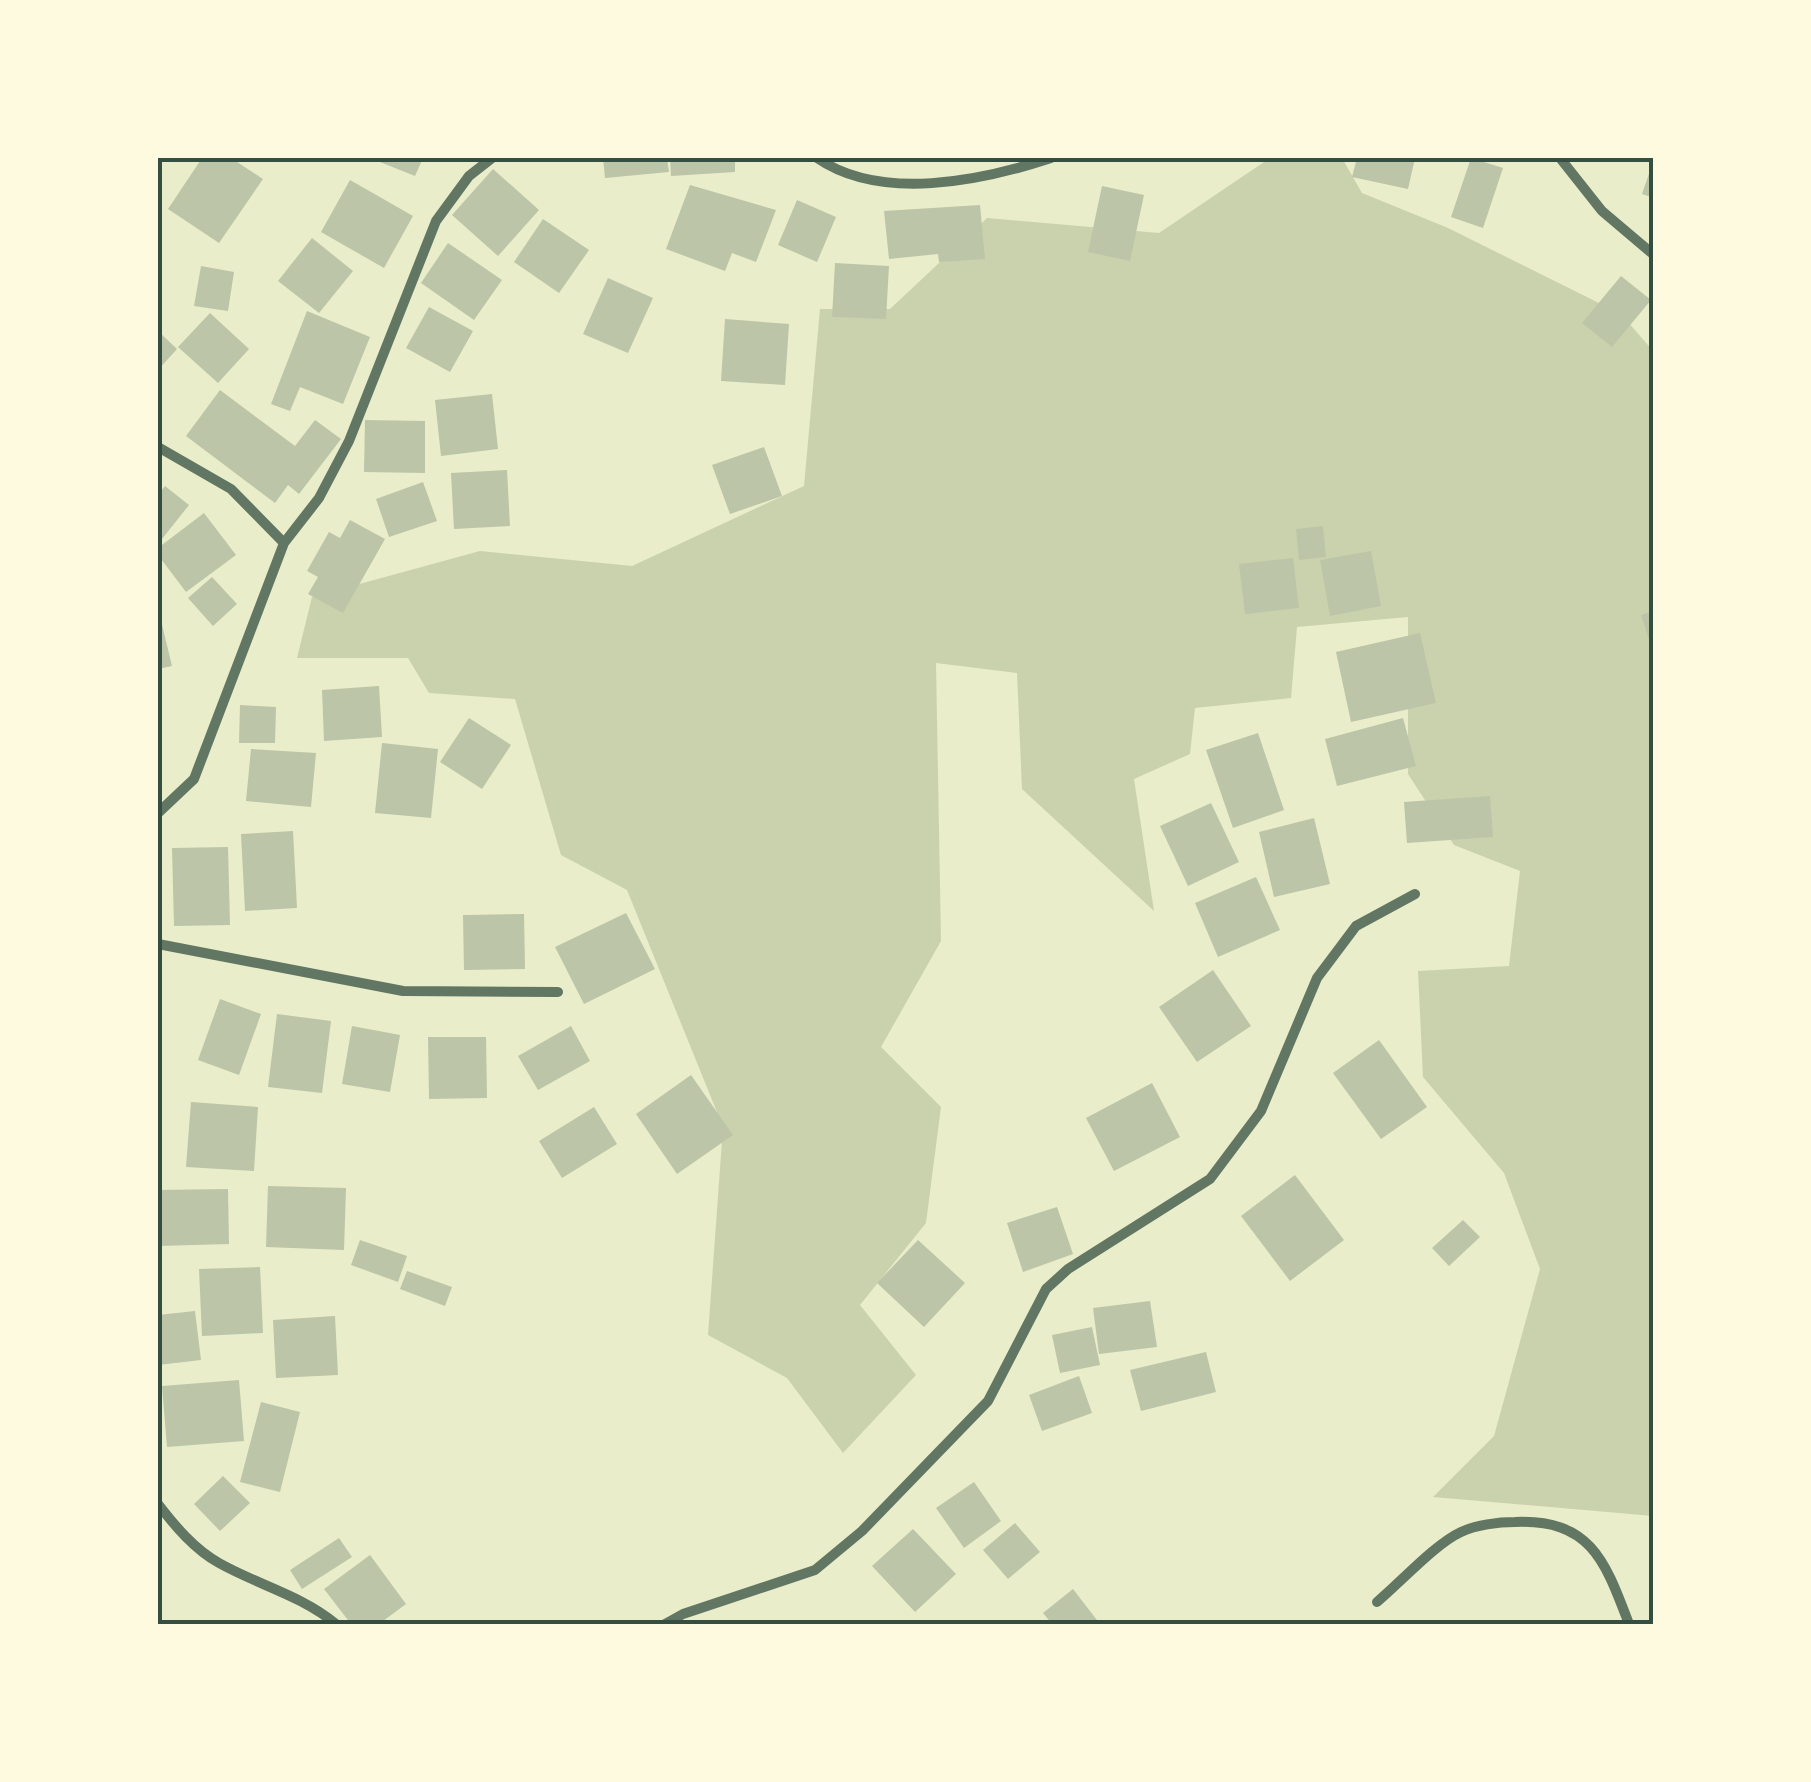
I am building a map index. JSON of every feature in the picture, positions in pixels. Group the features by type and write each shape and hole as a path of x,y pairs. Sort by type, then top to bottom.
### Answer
{"street":[{"path":"158,812 194,779 284,543 319,498 348,442 436,221 469,176 492,158"},
{"path":"817,158 859,178 892,185 959,178 1051,158"},
{"path":"1560,158 1602,212 1654,255"},
{"path":"158,448 231,489 284,543"},
{"path":"665,1624 683,1614 815,1570 862,1530 988,1400 1046,1290 1068,1269 1210,1179 1261,1111 1317,978 1356,926 1415,894"},
{"path":"158,944 404,991 558,992"},
{"path":"158,1504 185,1536 218,1562 275,1588 336,1624"},
{"path":"1378,1602 1460,1532 1500,1522 1544,1521 1570,1528 1592,1548 1608,1569 1629,1624"}],"green space":[{"path":"1270,158 1342,158 1362,193 1448,228 1621,314 1654,352 1653,1516 1433,1497 1494,1436 1540,1269 1504,1173 1423,1077 1418,971 1509,966 1520,871 1454,845 1408,774 1408,617 1297,627 1291,698 1195,708 1190,754 1134,779 1154,911 1022,789 1017,673 936,663 941,941 881,1047 941,1107 926,1223 860,1305 916,1375 843,1453 787,1378 708,1335 723,1127 627,890 561,855 515,699 429,693 408,658 297,658 312,597 480,551 632,566 804,486 820,309 890,309 987,218 1159,233"}],"building":[{"path":"202,158 231,158 263,179 219,243 168,209"},
{"path":"370,158 423,158 415,176"},
{"path":"603,158 667,158 669,172 605,178"},
{"path":"670,158 735,158 735,172 671,176"},
{"path":"1357,158 1415,158 1408,189 1352,177"},
{"path":"1471,158 1503,168 1483,228 1451,217"},
{"path":"1654,162 1654,198 1642,194"},
{"path":"493,169 539,210 498,256 452,215"},
{"path":"350,180 413,216 384,268 321,232"},
{"path":"690,185 776,210 756,262 732,253 725,271 666,249"},
{"path":"1102,186 1144,195 1130,261 1088,252"},
{"path":"797,200 836,217 817,262 778,245"},
{"path":"980,205 985,259 939,262 938,254 889,259 884,211"},
{"path":"543,219 589,250 559,293 514,262"},
{"path":"312,238 353,271 319,313 278,281"},
{"path":"448,243 502,280 474,320 421,283"},
{"path":"835,263 889,266 886,319 832,317"},
{"path":"201,266 234,272 228,311 194,306"},
{"path":"1621,276 1651,300 1612,347 1582,323"},
{"path":"608,278 653,298 628,353 583,334"},
{"path":"429,307 473,331 450,372 406,348"},
{"path":"307,311 370,337 343,404 300,387 290,411 271,404"},
{"path":"210,313 249,349 218,383 178,347"},
{"path":"725,319 789,324 785,385 721,381"},
{"path":"158,331 177,349 158,370"},
{"path":"220,390 295,446 315,420 341,439 299,494 288,485 275,503 186,436"},
{"path":"492,394 498,449 441,456 435,400"},
{"path":"365,420 425,421 425,473 364,472"},
{"path":"764,447 782,496 730,514 712,465"},
{"path":"507,470 510,526 454,529 451,473"},
{"path":"423,482 437,521 389,537 376,499"},
{"path":"165,486 189,505 158,544 158,495"},
{"path":"204,513 236,555 186,592 158,555 158,548"},
{"path":"350,520 385,539 343,613 308,594 318,577 307,571 329,532 340,538"},
{"path":"1323,526 1326,557 1299,560 1296,529"},
{"path":"1371,551 1381,606 1330,616 1320,560"},
{"path":"1293,558 1299,608 1245,614 1239,564"},
{"path":"212,577 237,604 213,626 188,598"},
{"path":"1654,611 1654,652 1653,652 1641,615"},
{"path":"158,613 172,666 158,669"},
{"path":"1420,633 1436,703 1351,722 1336,652"},
{"path":"379,686 382,737 324,741 322,690"},
{"path":"240,705 276,707 275,743 239,743"},
{"path":"469,718 511,745 482,789 440,762"},
{"path":"1403,718 1416,766 1337,786 1325,739"},
{"path":"1258,733 1284,810 1233,828 1206,750"},
{"path":"382,743 438,749 431,818 375,813"},
{"path":"251,749 316,753 311,807 246,801"},
{"path":"1490,796 1493,837 1407,843 1404,802"},
{"path":"1211,803 1239,862 1188,886 1160,826"},
{"path":"1314,818 1330,884 1274,897 1259,832"},
{"path":"293,831 297,908 245,911 241,834"},
{"path":"228,847 230,925 174,926 172,848"},
{"path":"1256,877 1280,930 1218,957 1195,903"},
{"path":"626,913 655,969 584,1004 555,947"},
{"path":"524,914 525,969 464,970 463,915"},
{"path":"1213,970 1251,1026 1197,1062 1159,1007"},
{"path":"220,999 261,1014 239,1075 198,1060"},
{"path":"277,1014 331,1021 322,1093 268,1087"},
{"path":"352,1026 400,1035 390,1092 342,1084"},
{"path":"571,1026 590,1061 538,1090 518,1056"},
{"path":"428,1037 486,1037 487,1098 429,1099"},
{"path":"1379,1040 1427,1107 1381,1139 1333,1073"},
{"path":"691,1075 733,1135 677,1174 636,1114"},
{"path":"1152,1083 1180,1137 1114,1171 1086,1118"},
{"path":"191,1102 258,1107 254,1171 186,1167"},
{"path":"594,1107 617,1144 562,1178 539,1141"},
{"path":"1295,1175 1344,1240 1290,1281 1241,1216"},
{"path":"268,1186 346,1188 344,1250 266,1247"},
{"path":"228,1189 229,1244 158,1246 158,1190"},
{"path":"1057,1207 1073,1254 1023,1272 1007,1223"},
{"path":"1463,1220 1480,1237 1449,1266 1432,1248"},
{"path":"360,1240 407,1256 398,1282 351,1265"},
{"path":"918,1240 965,1283 924,1327 877,1283"},
{"path":"260,1267 263,1333 202,1336 199,1269"},
{"path":"407,1271 452,1287 445,1306 400,1289"},
{"path":"1150,1301 1157,1347 1099,1354 1093,1308"},
{"path":"195,1311 201,1360 158,1365 158,1315"},
{"path":"335,1316 338,1375 276,1378 273,1320"},
{"path":"1092,1327 1100,1365 1060,1373 1052,1335"},
{"path":"1206,1352 1216,1392 1141,1411 1130,1370"},
{"path":"1079,1376 1092,1413 1042,1431 1029,1395"},
{"path":"239,1380 244,1441 167,1447 162,1386"},
{"path":"261,1402 300,1412 280,1492 240,1482"},
{"path":"223,1476 250,1503 220,1531 194,1504"},
{"path":"974,1482 1001,1521 964,1548 936,1508"},
{"path":"1015,1523 1040,1552 1008,1579 983,1550"},
{"path":"913,1529 956,1574 915,1612 872,1566"},
{"path":"339,1538 352,1557 302,1589 290,1570"},
{"path":"370,1555 406,1604 379,1624 351,1624 324,1589"},
{"path":"1073,1589 1100,1624 1052,1624 1043,1613"}]}
